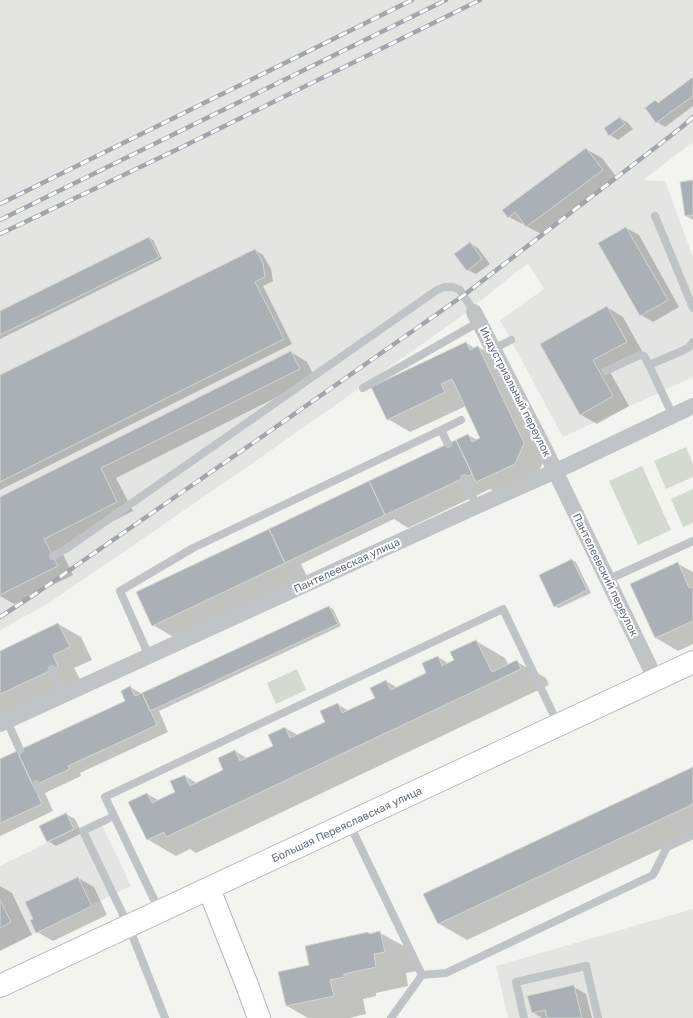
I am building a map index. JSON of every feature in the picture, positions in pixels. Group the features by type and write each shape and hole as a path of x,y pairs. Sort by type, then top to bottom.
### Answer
{"main road":[{"name":"Большая Переяславская улица","path":"0,986 693,662"},
{"path":"209,889 259,1018"}],"street":[{"name":"Индустриальный переулок","path":"477,317 556,471"},
{"name":"Пантелеевская улица","path":"4,723 556,471 693,406"},
{"name":"Пантелеевский переулок","path":"556,471 656,680"}],"lane":[{"path":"655,216 693,308"},
{"path":"53,556 66,549 437,290 449,287 460,290 477,317 363,388"},
{"path":"493,349 511,340"},
{"path":"649,365 682,351 689,347 693,342"},
{"path":"606,371 640,355 644,356 673,416"},
{"path":"149,656 120,591 193,548 461,420"},
{"path":"441,430 448,444"},
{"path":"464,478 477,506"},
{"path":"607,580 693,541"},
{"path":"160,912 106,797 503,609 558,724"},
{"path":"52,669 64,695"},
{"path":"4,723 20,750"},
{"path":"36,784 40,792"},
{"path":"114,816 83,831 129,927 165,1018"},
{"path":"349,823 422,975"},
{"path":"391,1018 422,975 446,973 653,875 667,847 693,835"},
{"path":"524,1018 516,982 586,966 598,1018"}],"shaded area":[{"path":"0,0 693,0 693,142 643,180 665,181 693,257 693,377 563,437 500,320 544,289 528,263 455,321 240,472 49,603 0,630"},
{"path":"686,447 693,464 693,477 666,489 654,461"},
{"path":"642,466 671,530 638,545 609,481"},
{"path":"693,489 693,523 683,527 671,499"},
{"path":"297,669 306,690 276,704 267,683"},
{"path":"99,818 131,886 0,950 0,866"},
{"path":"693,909 693,1018 508,1018 496,966"}],"building":[{"path":"693,77 693,96 656,123 645,108 655,100 658,103"},
{"path":"620,117 625,124 609,136 604,128"},
{"path":"586,148 603,170 526,227 515,212 508,218 502,210"},
{"path":"693,180 693,215 685,216 680,182"},
{"path":"626,227 668,300 640,316 598,243"},
{"path":"149,237 159,257 0,335 0,311"},
{"path":"470,242 482,259 467,271 454,254"},
{"path":"255,249 263,263 265,277 255,282 284,339 0,482 0,375"},
{"path":"607,306 627,342 593,360 613,396 580,415 540,344"},
{"path":"466,342 470,350 478,346 524,443 515,464 476,482 456,440 468,434 472,442 480,438 452,379 441,384 445,392 387,420 371,387"},
{"path":"291,351 300,369 101,468 117,502 44,539 58,566 0,595 0,497"},
{"path":"456,440 472,474 385,515 369,481"},
{"path":"369,481 385,515 285,563 269,529"},
{"path":"269,529 285,563 152,626 136,592"},
{"path":"572,559 587,590 554,607 539,575"},
{"path":"678,562 689,588 693,587 693,621 655,638 630,584"},
{"path":"329,606 338,624 150,711 142,693"},
{"path":"58,623 70,647 53,655 58,667 0,694 0,651"},
{"path":"476,640 492,672 517,660 521,669 166,837 164,832 147,840 128,802 147,793 152,803 175,792 170,781 185,775 190,786 223,770 218,758 235,750 240,761 273,746 268,735 285,727 290,738 325,722 320,711 338,703 342,713 375,698 370,688 386,680 391,690 426,673 422,663 438,656 442,666 454,660 450,652"},
{"path":"130,686 135,696 142,693 157,725 68,766 70,769 33,786 17,751 125,701 121,691"},
{"path":"17,751 42,804 0,823 0,759"},
{"path":"693,767 693,804 438,924 423,894"},
{"path":"66,813 74,829 47,842 39,826"},
{"path":"78,877 92,906 36,933 30,920 33,919 25,902"},
{"path":"0,900 11,922 0,928"},
{"path":"380,931 385,952 374,954 376,967 344,974 344,977 330,980 334,996 286,1006 278,972 309,965 305,946 368,932 369,934"},
{"path":"574,985 582,1018 547,1018 545,1010 532,1013 527,996"}],"railway":[{"path":"0,204 412,0"},
{"path":"0,220 446,0"},
{"path":"0,234 180,148 480,0"},
{"path":"0,617 263,436 464,295 693,117"}]}
